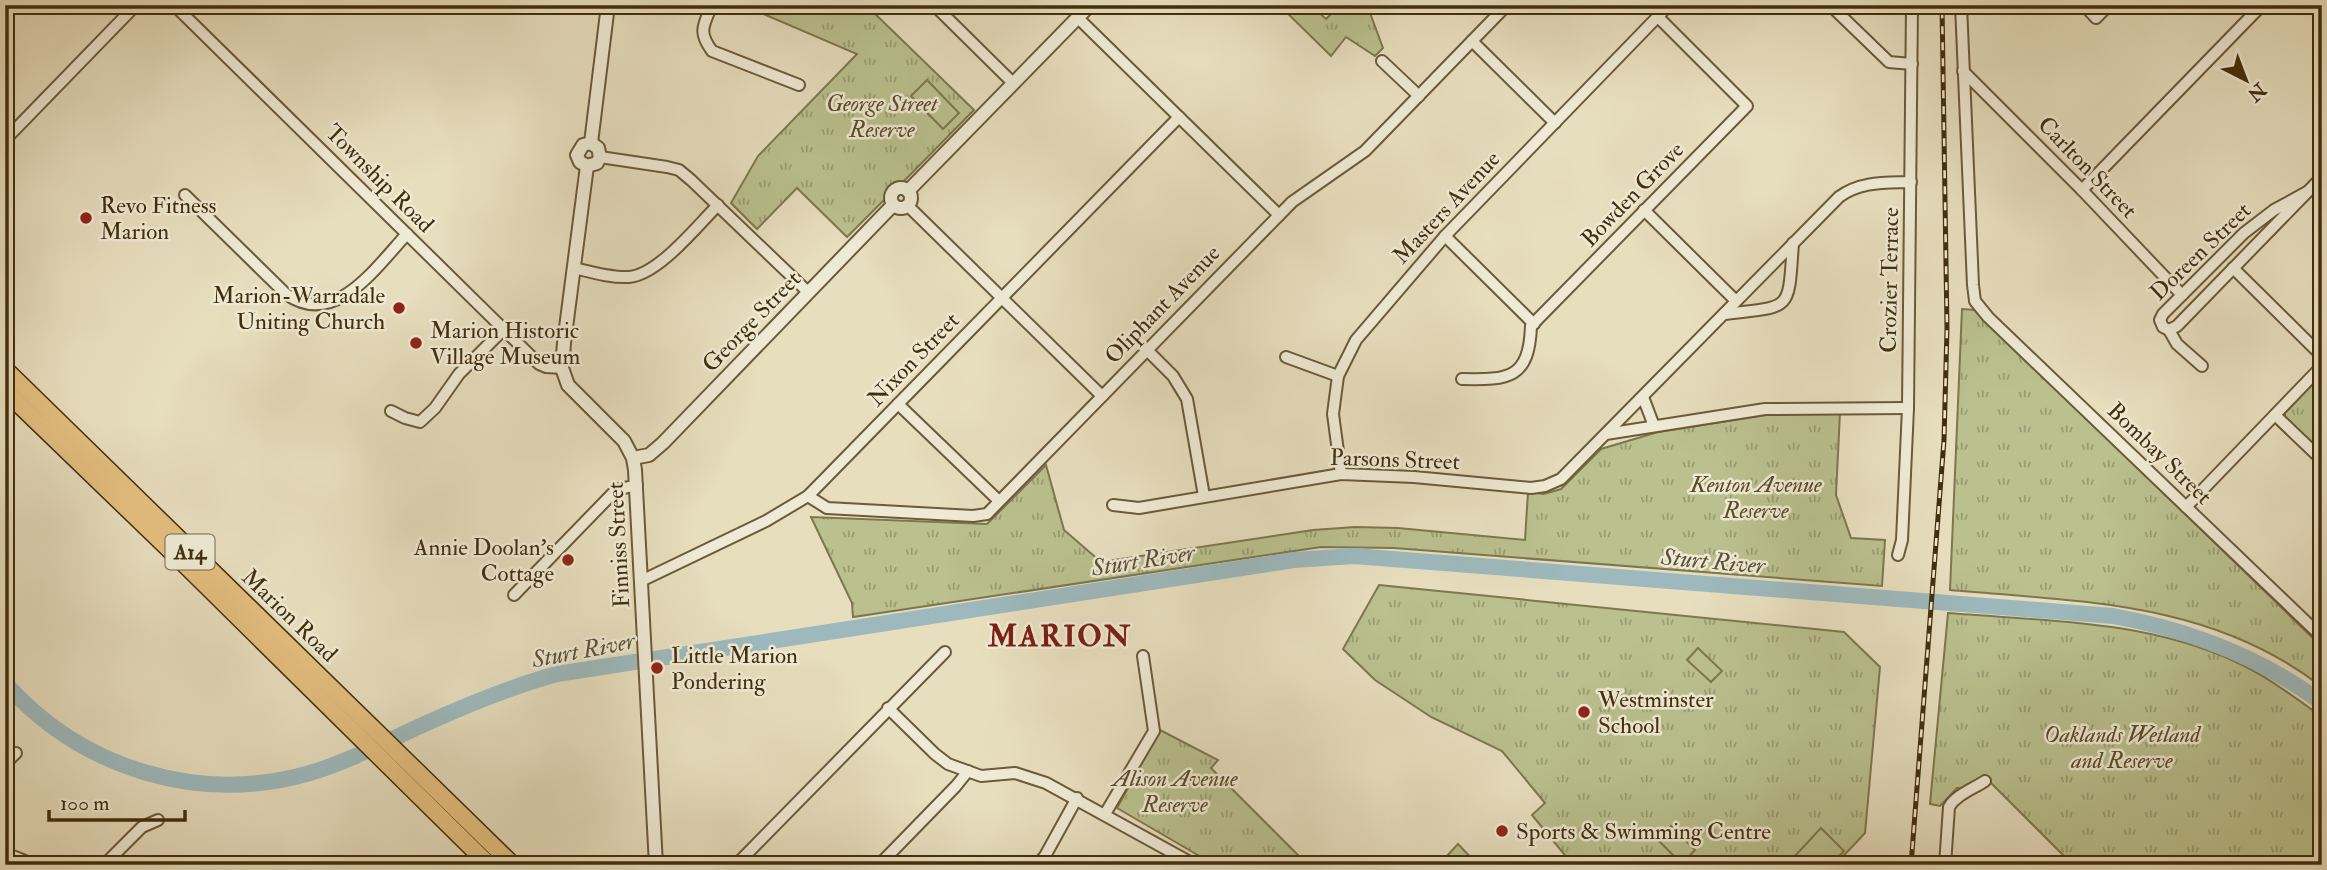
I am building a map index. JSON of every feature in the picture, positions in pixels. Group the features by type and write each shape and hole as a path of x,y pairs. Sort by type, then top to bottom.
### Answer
{"main road":[{"name":"Marion Road","path":"5,369 513,865"},
{"name":"Marion Road","path":"5,391 488,864"}],"street":[{"path":"5,140 136,5"},
{"name":"Township Road","path":"174,5 539,364 562,368"},
{"path":"590,144 608,5"},
{"path":"712,5 702,28 704,40 712,51 799,85"},
{"path":"934,5 1013,83"},
{"path":"908,191 1090,5"},
{"name":"Oliphant Avenue","path":"808,496 827,508 973,516 987,514 1292,202 1365,151 1507,5"},
{"name":"Masters Avenue","path":"1341,474 1333,414 1338,376 1356,340 1445,236 1669,5"},
{"path":"1830,5 1889,62 1912,64"},
{"name":"Crozier Terrace","path":"1898,555 1902,540 1908,408 1912,5"},
{"path":"1961,5 1963,71"},
{"path":"2084,5 2096,18 2109,5"},
{"path":"2082,190 2262,5"},
{"name":"Bowden Grove","path":"1534,324 1747,106 1658,17"},
{"path":"1077,18 1279,215"},
{"path":"1472,41 1555,122"},
{"path":"1382,61 1419,96"},
{"name":"Carlton Street","path":"1963,71 2182,295"},
{"name":"Bombay Street","path":"1963,71 1974,296 1988,317 2322,637"},
{"name":"Nixon Street","path":"641,581 766,521 808,496 1179,117"},
{"path":"590,144 598,148 600,157 597,163 587,166 580,162 578,155 580,148 590,144"},
{"path":"600,157 679,170 808,292"},
{"path":"562,368 587,166"},
{"name":"Doreen Street","path":"2307,192 2274,210 2244,233 2163,314 2160,320 2163,327 2169,330 2177,326 2322,177"},
{"name":"Parsons Street","path":"1113,505 1139,508 1341,474 1414,477 1531,488 1545,486 1561,479 1847,191 1868,183 1911,182"},
{"path":"901,188 908,191 911,196 907,205 902,208 893,205 891,195 895,190 901,188"},
{"path":"185,195 286,294 311,306 329,304 348,294 407,234"},
{"path":"574,268 630,277 649,271 718,205"},
{"name":"George Street","path":"633,458 649,456 663,443 893,205"},
{"path":"907,205 1102,396"},
{"path":"1644,211 1736,301"},
{"path":"1445,236 1534,324 1531,327 1529,354 1514,373 1493,380 1462,379"},
{"path":"1723,314 1774,308 1784,302 1789,292 1793,243"},
{"path":"2233,268 2322,356"},
{"path":"391,411 421,422 435,408 458,374 504,330"},
{"path":"2169,330 2177,344 2202,366"},
{"path":"1147,350 1173,376 1187,399 1204,496"},
{"path":"1286,357 1338,376"},
{"path":"2186,507 2322,366"},
{"name":"Finniss Street","path":"562,368 568,385 624,441 633,458 637,485 656,865"},
{"path":"1643,397 1654,425"},
{"path":"898,404 999,501"},
{"path":"1606,434 1765,409 1908,408"},
{"path":"2275,415 2322,460"},
{"path":"514,595 616,490 637,485"},
{"path":"736,865 945,652"},
{"path":"1105,814 1154,731 1143,656"},
{"path":"888,708 948,764 981,776 1015,773 1046,783 1195,865"},
{"path":"5,765 16,753"},
{"path":"879,865 968,771"},
{"path":"1945,865 1949,807 1954,799 1985,781"},
{"path":"1037,865 1045,856 1077,798"},
{"path":"104,865 142,827 158,820"},
{"path":"5,853 29,864"}],"green space":[{"name":"George Street Reserve","path":"759,5 866,5 974,110 903,182 892,188 885,199 847,237 797,188 757,229 731,203 758,156 857,54 754,10"},
{"path":"1279,5 1311,5 1326,19 1340,5 1367,5 1383,48 1375,56 1346,37 1331,56"},
{"path":"927,80 959,113 943,129 911,96"},
{"path":"1962,309 1975,310 2322,647 2322,687 2280,659 2236,637 2191,622 2097,603 1950,590"},
{"path":"2322,373 2322,452 2285,417 2285,412"},
{"name":"Kenton Avenue Reserve","path":"1840,412 1836,495 1851,538 1885,540 1882,586 1394,548 1321,547 853,617 852,603 811,517 987,524 1046,465 1064,530 1101,562 1313,530 1355,527 1398,528 1525,540 1528,492 1544,494 1561,489 1601,449 1658,432 1765,415"},
{"name":"Westminster School","path":"1379,585 1844,632 1880,667 1865,833 1835,865 1573,865 1532,815 1545,803 1502,751 1431,717 1375,680 1343,649"},
{"name":"Oaklands Wetland and Reserve","path":"1948,613 2095,625 2167,638 2236,662 2280,687 2322,717 2322,865 2073,865 1986,778 1970,789 1957,788 1940,806 1930,804"},
{"path":"1698,648 1722,671 1711,682 1687,660"},
{"name":"Alison Avenue Reserve","path":"1160,730 1218,760 1211,768 1300,857 1293,865 1215,865 1117,808"},
{"path":"1671,826 1695,850 1682,864 1657,839"},
{"path":"1821,828 1844,851 1831,865 1799,865 1793,858"},
{"path":"1458,844 1478,865 1452,865 1445,858"}],"waterway":[{"name":"Sturt River","path":"5,683 36,713 70,738 106,758 145,772 185,781 226,785 268,782 310,773 338,763 470,704 557,674 1294,560 1354,556 2113,616 2169,629 2223,647 2274,672 2322,703"}],"railway":[{"path":"1911,865 1944,440 1947,328 1942,5"}],"place":[{"name":"Revo Fitness Marion","path":"86,218"},
{"name":"Marion-Warradale Uniting Church","path":"399,308"},
{"name":"Marion Historic Village Museum","path":"416,343"},
{"name":"Annie Doolan's Cottage","path":"568,560"},
{"name":"Little Marion Pondering","path":"657,668"},
{"name":"Westminster School","path":"1584,712"},
{"name":"Sports & Swimming Centre","path":"1502,831"}],"district":[{"name":"MARION","path":"1060,636"}]}
